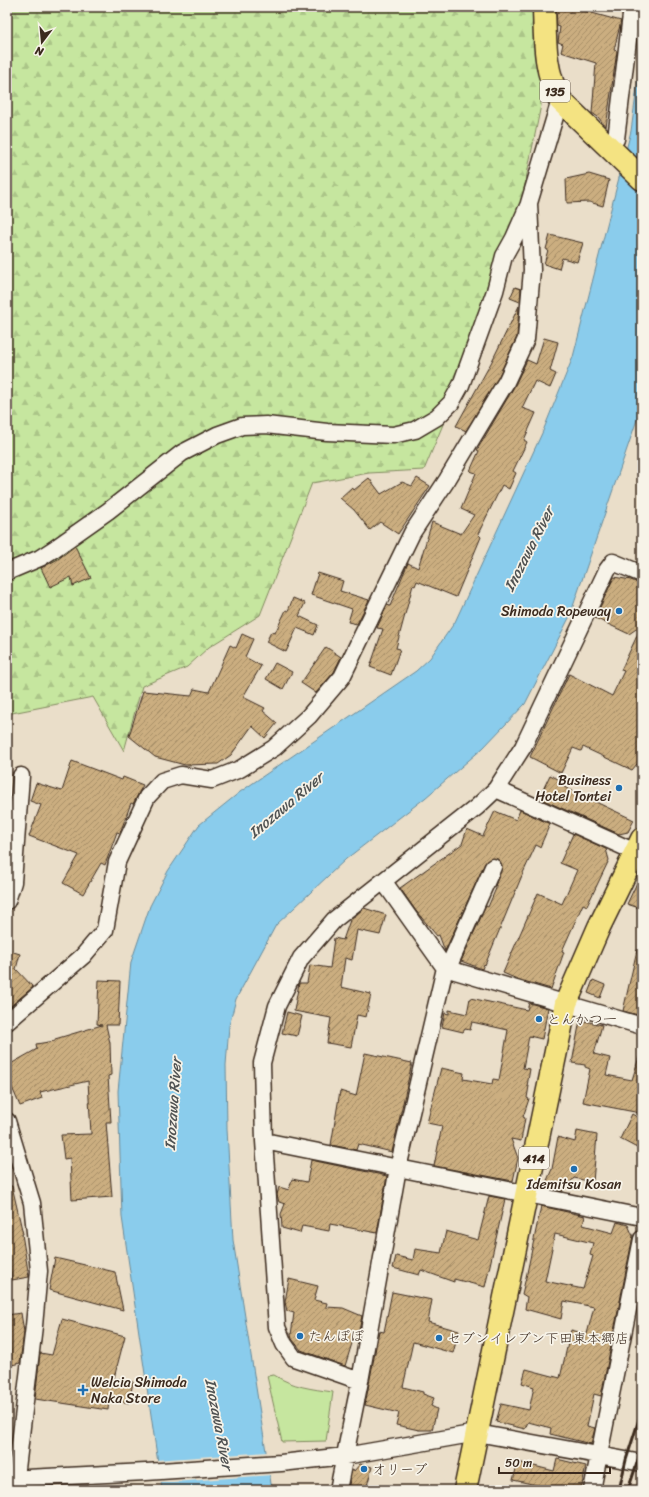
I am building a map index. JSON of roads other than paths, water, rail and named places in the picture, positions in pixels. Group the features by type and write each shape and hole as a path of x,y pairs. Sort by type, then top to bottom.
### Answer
{"highway":[{"name":"135","path":"544,7 545,48 548,71 552,86 560,100 612,151"},
{"path":"612,151 642,178"},
{"name":"414","path":"465,1490 566,1003 599,926 640,848"}],"street":[{"path":"612,151 616,139 632,7"},
{"path":"7,572 40,558 54,549 108,511 182,453 217,435 242,426 266,425 327,432 393,435 415,430 437,417 451,403 461,385 495,291 504,256 514,238 529,202 560,100"},
{"path":"7,1022 83,956 105,930 117,862 147,797 162,781 180,775 212,780 240,769 274,748 309,716 342,677 412,533 447,480 506,382 526,339 532,270 529,202"},
{"path":"360,1381 294,1358 284,1344 277,1327 264,1142 262,1063 277,1006 301,958 334,920 477,807 496,789 523,747 613,562 642,574"},
{"path":"7,901 13,882 21,776"},
{"path":"496,789 640,848"},
{"path":"338,1490 360,1381 398,1168 446,968 451,961 493,867"},
{"path":"384,882 446,968 642,1026"},
{"path":"7,1121 32,1203 39,1271 11,1478 146,1472 281,1463 345,1456 477,1433 642,1463"},
{"path":"264,1142 642,1217"},
{"path":"592,1490 642,1239"}],"water":[{"name":"Inozawa River","path":"642,51 642,405 569,618 525,704 483,748 425,798 346,859 276,925 236,999 229,1026 226,1065 227,1129 233,1240 272,1490 162,1490 122,1217 118,1091 131,962 150,906 168,871 199,825 240,792 416,671 430,658 455,622 543,431 573,357 631,131"}],"railway":[{"path":"619,1490 626,1460 642,1410"},
{"path":"628,1490 642,1448"}],"place":[{"name":"Shimoda Ropeway","path":"619,611"},
{"name":"Business Hotel Tontei","path":"619,788"},
{"name":"とんかつ一","path":"539,1019"},
{"name":"Idemitsu Kosan","path":"574,1169"},
{"name":"たんぽぽ","path":"300,1336"},
{"name":"セブンイレブン下田東本郷店","path":"439,1338"},
{"name":"Welcia Shimoda Naka Store","path":"83,1390"},
{"name":"オリーブ","path":"364,1469"}]}
